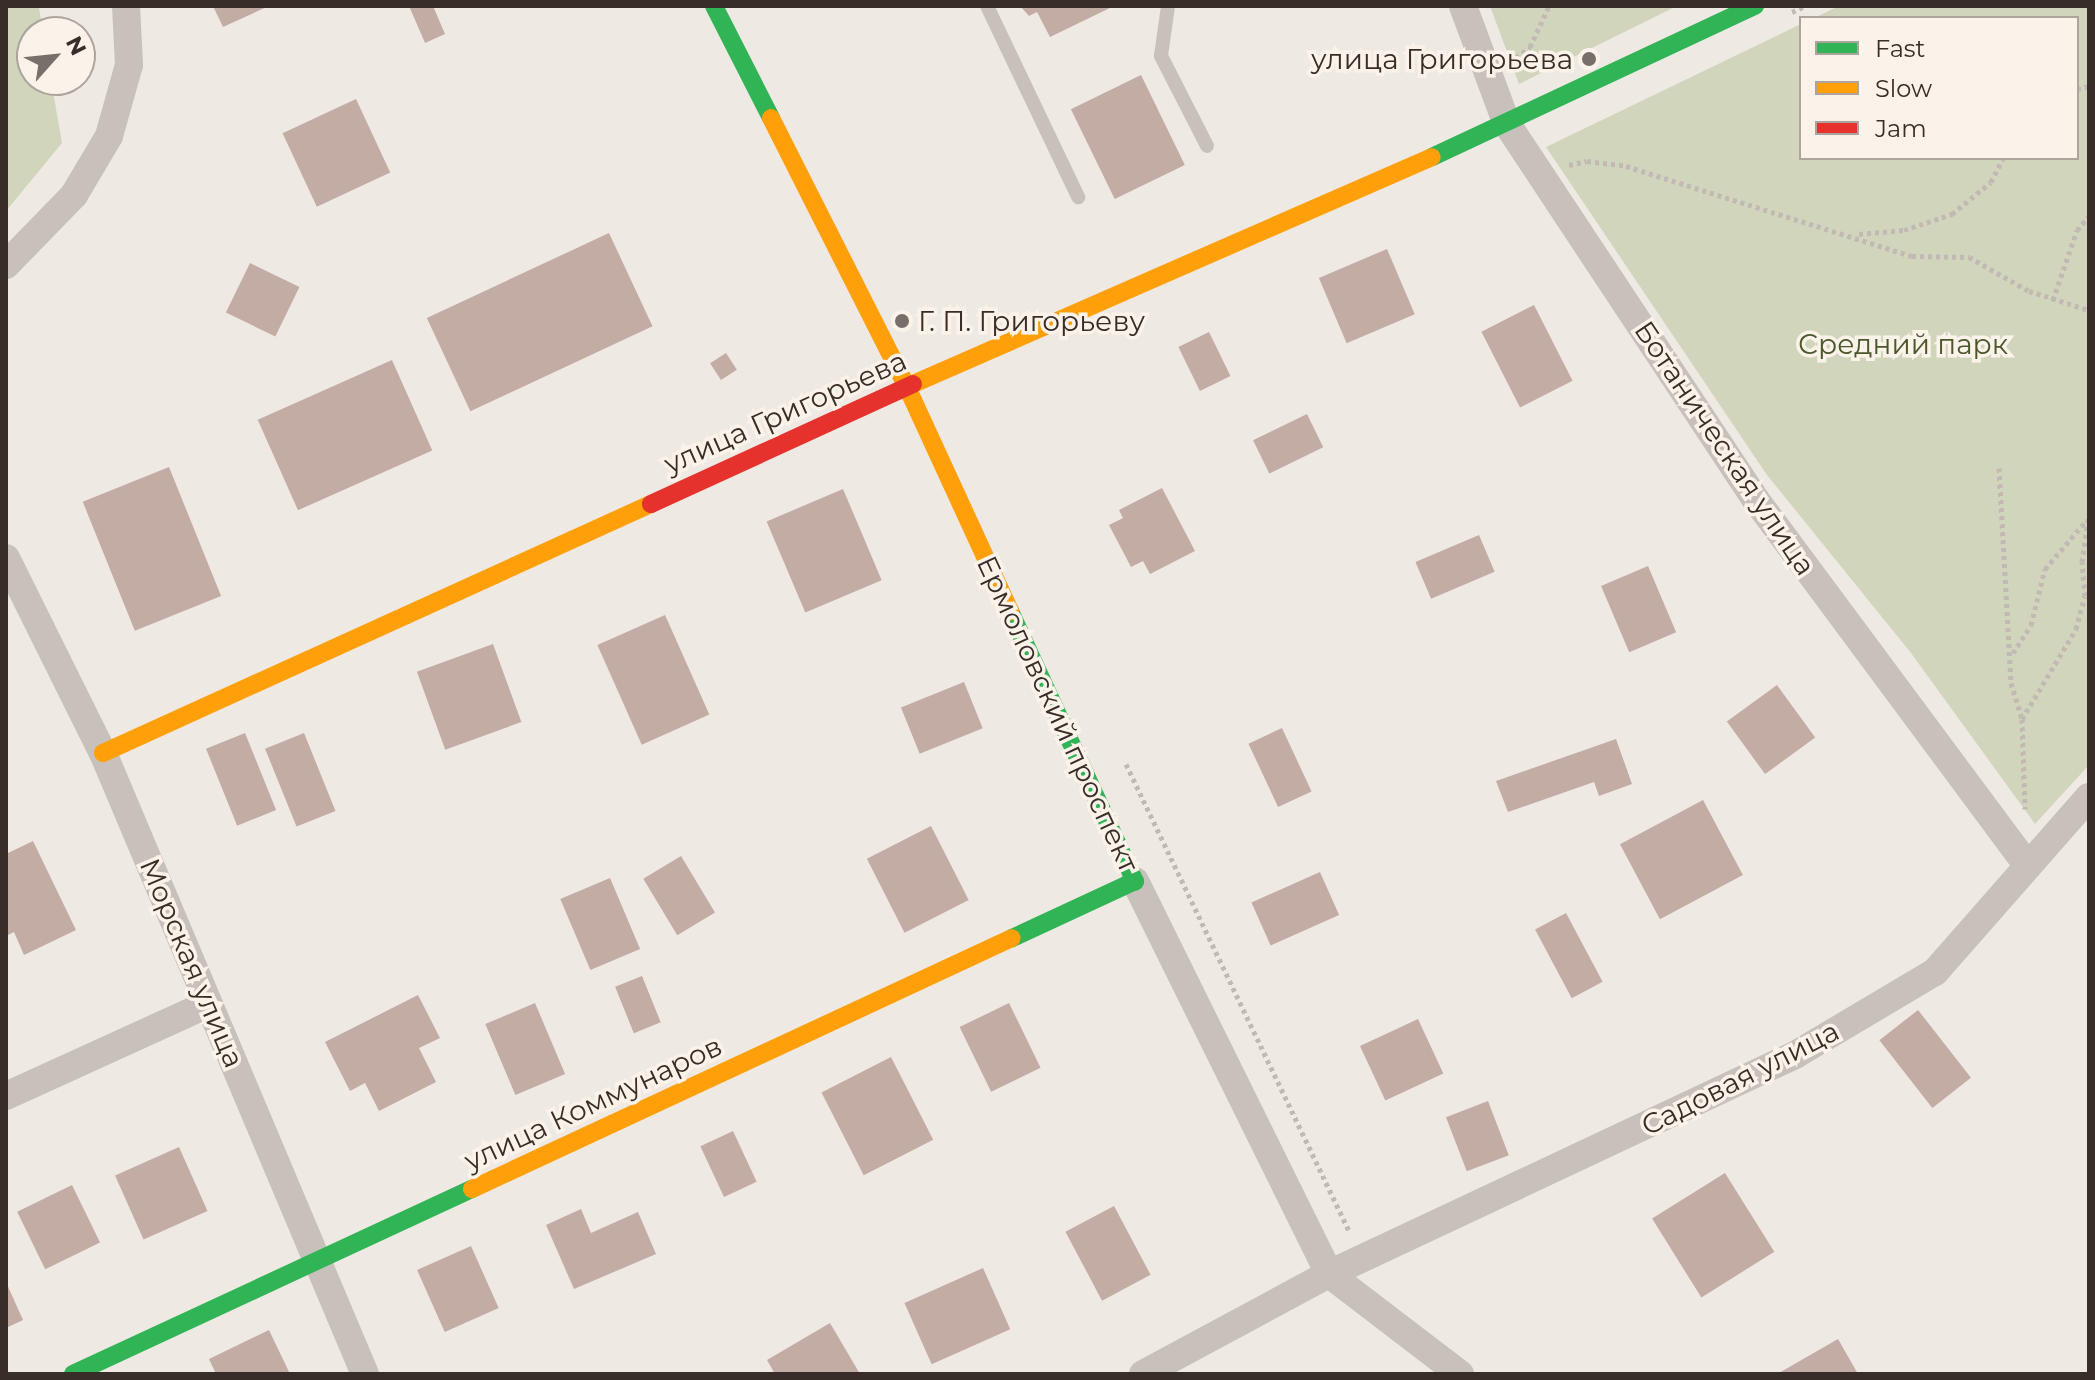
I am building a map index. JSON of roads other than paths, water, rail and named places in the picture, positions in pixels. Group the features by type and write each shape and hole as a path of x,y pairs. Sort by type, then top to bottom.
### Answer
{"street":[{"path":"6,265 74,195 109,136 129,65 126,6"},
{"name":"Ермоловский проспект","path":"714,6 907,387 1135,881 1329,1274 1460,1374"},
{"name":"Ботаническая улица","path":"1463,6 1507,124 1539,173 1756,500 2028,866"},
{"name":"улица Григорьева","path":"103,753 907,387 1507,124 1755,6"},
{"name":"Морская улица","path":"6,558 103,753 365,1374"},
{"name":"Садовая улица","path":"1143,1374 1329,1274 1795,1055 1935,972 2089,797"},
{"name":"улица Коммунаров","path":"73,1374 320,1262 1135,881"},
{"path":"6,1096 208,1004"}],"lane":[{"path":"987,6 1078,197"},
{"path":"1168,6 1161,56 1207,146"}],"place":[{"name":"улица Григорьева","path":"1589,59"},
{"name":"Г. П. Григорьеву","path":"902,321"}],"park label":[{"name":"Средний парк","path":"1903,344"}]}
